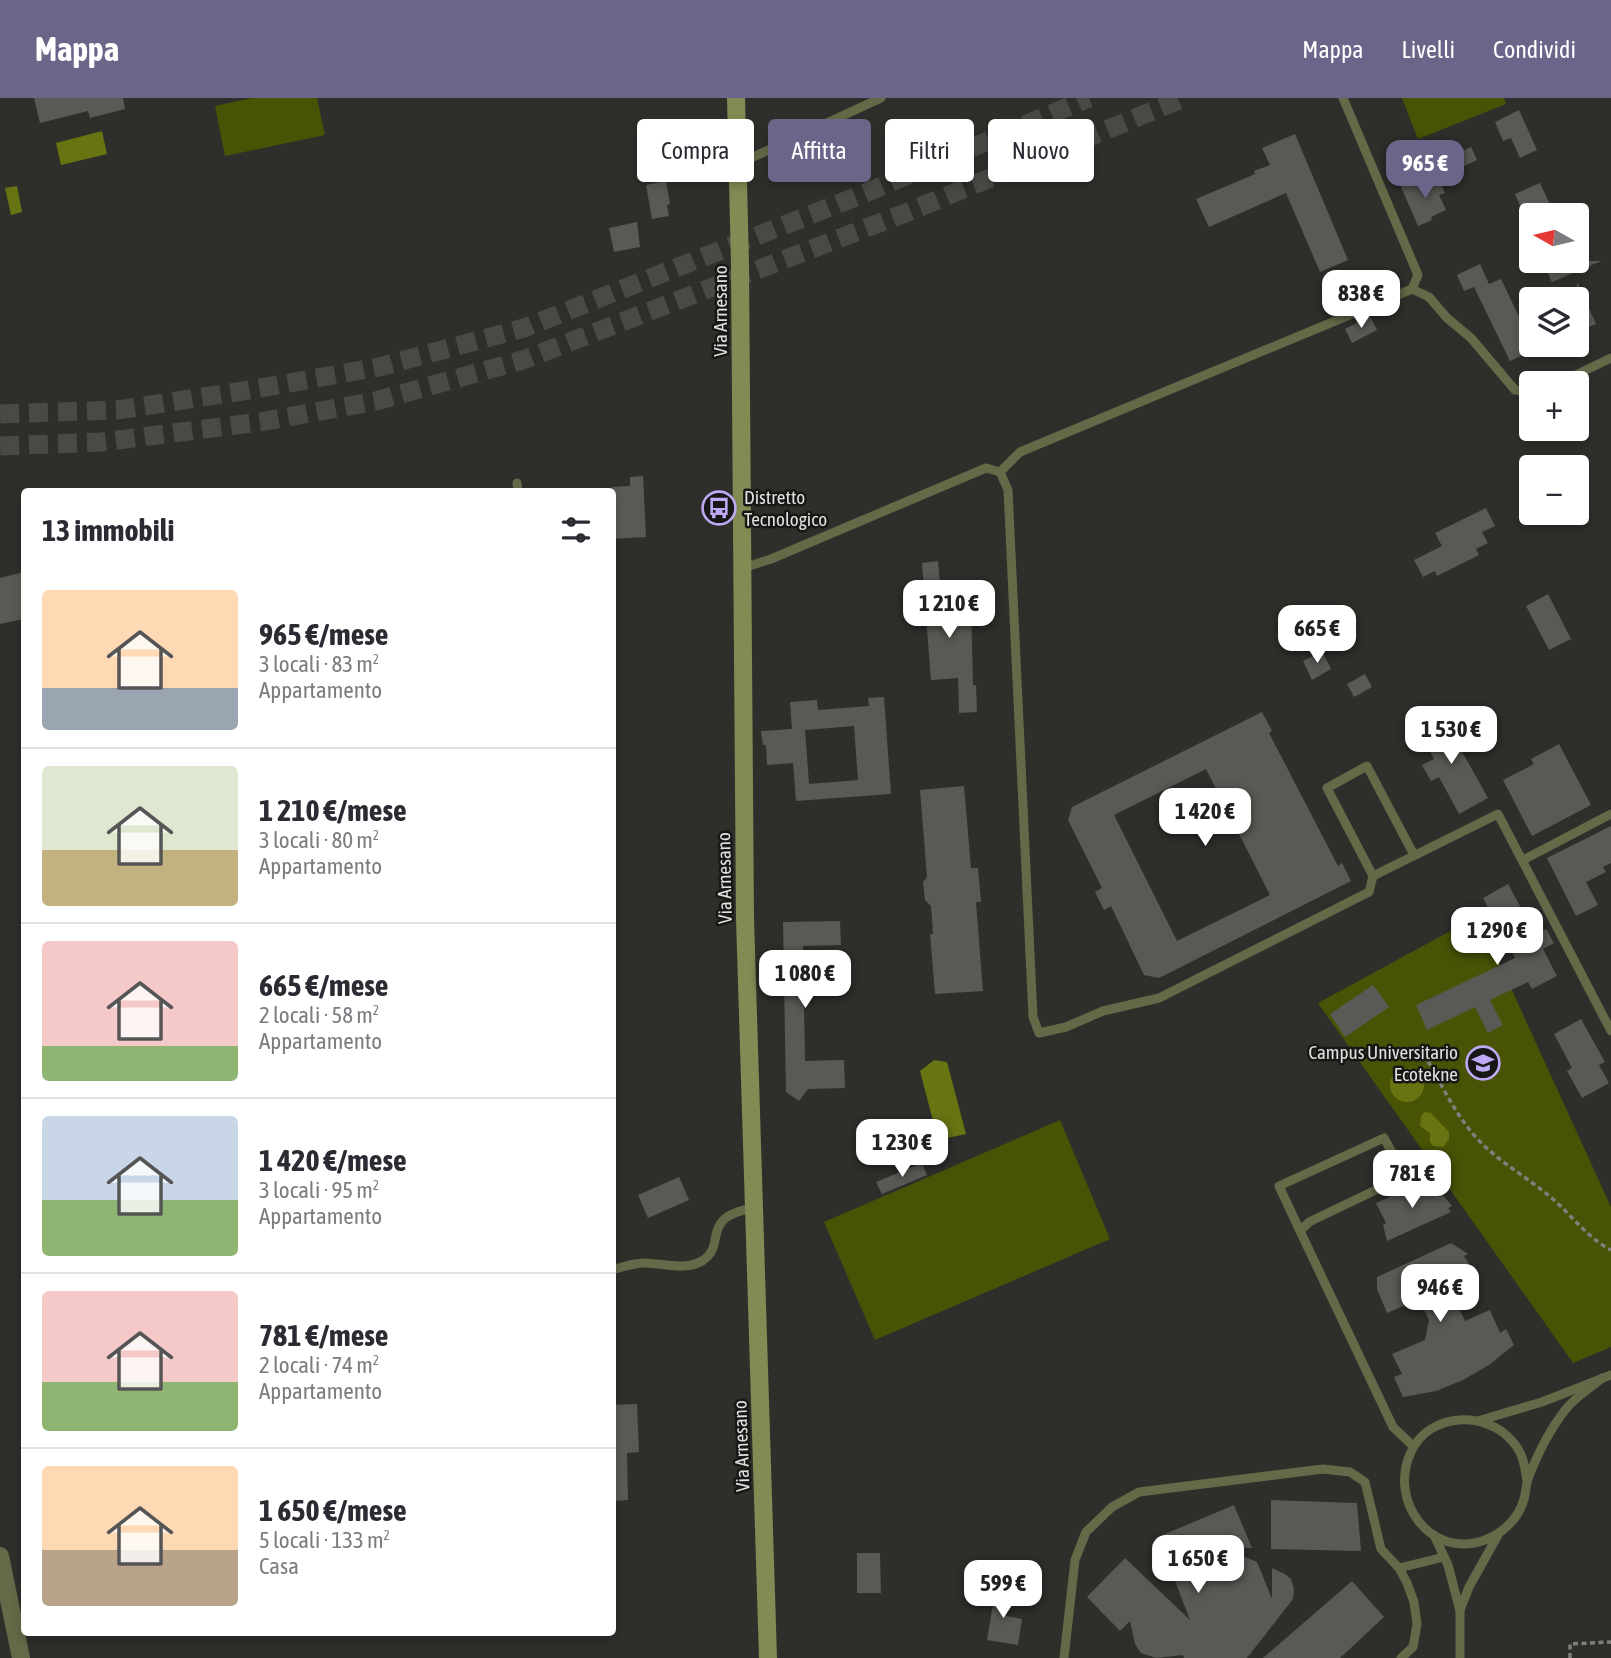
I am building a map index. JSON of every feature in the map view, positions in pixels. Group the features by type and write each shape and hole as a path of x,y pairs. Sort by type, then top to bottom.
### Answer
{"main road":[{"name":"Via Arnesano","path":"736,98 737,119"},
{"name":"Via Arnesano","path":"738,182 745,919 768,1658"}],"street":[{"path":"0,1556 3,1587 20,1658"}],"lane":[{"path":"754,157 881,98"},
{"path":"1000,472 1020,452 1412,289 1418,275 1343,98"},
{"path":"1412,289 1429,297 1447,318 1471,338 1515,390 1519,390"},
{"path":"1584,371 1611,358"},
{"path":"743,568 771,559 986,468 1000,472"},
{"path":"1000,472 1008,490 1033,1017 1039,1033 1066,1027 1103,1011 1159,998 1369,892 1373,876 1326,788 1367,766 1414,855"},
{"path":"1373,876 1498,814 1611,1031"},
{"path":"1523,860 1611,814"},
{"path":"1300,1231 1309,1222 1405,1176 1384,1138 1279,1186 1300,1231 1393,1427 1413,1446"},
{"path":"616,1269 641,1263 691,1266 706,1259 724,1218 741,1210 754,1208"},
{"path":"1607,1376 1567,1407 1541,1449 1527,1481 1524,1501 1514,1519 1499,1533 1483,1541 1449,1541 1434,1535 1418,1522 1407,1504 1403,1485 1405,1464 1413,1446 1426,1432 1443,1422 1481,1420 1542,1402 1607,1376"},
{"path":"1481,1420 1499,1429 1514,1443 1524,1461 1527,1481"},
{"path":"1064,1658 1075,1560 1086,1532 1112,1507 1139,1492 1323,1469 1350,1472 1365,1482 1381,1549 1399,1568 1408,1583 1417,1624 1413,1647 1401,1658"},
{"path":"1460,1611 1469,1587 1499,1533"},
{"path":"1434,1535 1444,1557 1460,1611 1460,1658"},
{"path":"1399,1568 1444,1557"}],"path":[{"path":"1428,1060 1473,1134 1490,1151 1542,1189 1584,1231 1611,1250"},
{"path":"1570,1658 1570,1644 1611,1642"}],"shaded area":[{"path":"252,98 317,98 325,135 225,156 215,106"},
{"path":"1402,98 1504,98 1506,104 1418,139"},
{"path":"102,131 107,154 61,165 56,143"},
{"path":"17,186 22,212 11,215 5,188"},
{"path":"1478,916 1611,1207 1611,1347 1573,1363 1318,1003"},
{"path":"934,1060 947,1062 966,1134 938,1140 920,1071"},
{"path":"1407,1068 1419,1073 1424,1085 1419,1097 1407,1102 1395,1097 1390,1085 1395,1073"},
{"path":"1425,1112 1431,1113 1449,1132 1449,1139 1443,1147 1433,1146 1430,1133 1420,1126 1421,1116"},
{"path":"1060,1120 1110,1239 875,1340 824,1222"}],"building":[{"path":"34,98 123,98 125,109 90,118 88,111 40,123"},
{"path":"1519,110 1537,150 1520,158 1511,138 1503,141 1495,122"},
{"path":"1295,134 1348,260 1320,272 1286,193 1209,227 1196,199 1270,165 1262,148"},
{"path":"1471,147 1477,160 1456,170 1450,157"},
{"path":"1438,177 1445,193 1439,195 1446,210 1418,226 1401,187 1416,180 1418,185"},
{"path":"666,182 669,216 652,219 646,185"},
{"path":"1540,183 1549,203 1519,203 1515,194"},
{"path":"637,222 640,247 614,252 609,228"},
{"path":"1589,261 1601,261 1589,266"},
{"path":"1480,264 1489,284 1501,279 1519,317 1519,357 1510,361 1474,287 1464,291 1457,275"},
{"path":"1548,273 1573,273 1552,282"},
{"path":"1589,309 1596,324 1589,327"},
{"path":"1370,316 1377,330 1352,343 1345,329"},
{"path":"643,476 646,537 616,539 616,488 612,487 630,486 630,477"},
{"path":"1486,508 1495,526 1482,532 1488,543 1476,549 1479,555 1437,576 1435,571 1423,577 1414,560 1442,546 1435,533"},
{"path":"938,561 942,609 971,608 973,685 976,685 977,712 959,713 958,678 931,680 922,563"},
{"path":"21,573 21,620 0,624 0,578"},
{"path":"1548,594 1571,639 1549,650 1526,606"},
{"path":"1303,608 1311,623 1292,632 1285,617"},
{"path":"1322,651 1331,669 1312,680 1303,661"},
{"path":"1365,674 1372,687 1354,697 1347,684"},
{"path":"884,697 891,794 796,801 793,763 767,765 766,745 763,745 761,731 792,729 790,702 817,700 818,710 869,706 868,698","holes":["854,726 858,780 809,784 805,730"]},
{"path":"1262,712 1272,731 1269,733 1338,866 1342,863 1351,881 1159,978 1144,975 1111,906 1104,910 1095,892 1102,888 1068,820 1072,807","holes":["1206,769 1270,895 1177,941 1114,815"]},
{"path":"1442,716 1488,798 1459,814 1439,777 1431,781 1422,765 1434,759 1418,729"},
{"path":"1559,744 1591,805 1532,836 1503,780 1534,764 1531,759"},
{"path":"964,786 971,868 978,868 981,902 976,902 983,991 935,994 930,934 933,934 931,906 925,900 923,882 927,877 920,790"},
{"path":"1611,826 1611,863 1603,867 1606,872 1586,882 1598,905 1576,916 1547,858"},
{"path":"1508,884 1526,917 1533,914 1542,931 1546,929 1554,943 1543,949 1557,976 1532,989 1528,982 1490,1000 1503,1025 1488,1033 1475,1007 1427,1030 1416,1005 1515,958 1483,898"},
{"path":"840,921 841,945 803,946 805,1061 844,1060 845,1088 808,1089 799,1101 786,1092 783,922"},
{"path":"1373,985 1389,1007 1345,1037 1330,1014"},
{"path":"1581,1019 1605,1062 1599,1065 1609,1083 1582,1098 1567,1071 1572,1068 1554,1034"},
{"path":"922,1163 927,1175 882,1194 876,1182"},
{"path":"679,1177 689,1200 648,1218 638,1195"},
{"path":"1424,1182 1438,1194 1441,1193 1452,1206 1448,1208 1451,1212 1387,1241 1383,1225 1386,1223 1376,1203"},
{"path":"1451,1243 1468,1254 1464,1256 1475,1274 1436,1292 1460,1310 1465,1321 1490,1310 1500,1333 1506,1329 1514,1345 1489,1365 1463,1380 1436,1391 1403,1397 1394,1377 1402,1374 1392,1354 1425,1340 1429,1320 1419,1299 1387,1313 1377,1289 1377,1277"},
{"path":"637,1404 639,1452 627,1453 628,1500 616,1501 616,1405"},
{"path":"1271,1500 1357,1503 1361,1551 1271,1549"},
{"path":"1234,1505 1252,1548 1222,1547 1257,1562 1272,1599 1272,1568 1285,1574 1291,1579 1293,1599 1247,1658 1184,1658 1183,1655 1156,1658 1141,1653 1135,1644 1130,1621 1120,1631 1087,1597 1125,1558 1190,1620 1158,1537"},
{"path":"857,1553 880,1553 881,1593 857,1593"},
{"path":"1352,1581 1384,1617 1340,1658 1263,1658"},
{"path":"996,1586 1011,1589 1006,1616 1022,1619 1018,1645 987,1640"}],"tunnel":[{"path":"0,414 117,410 243,391 379,367 524,328 863,194 1089,98"},
{"path":"0,446 102,442 260,422 376,401 523,360 908,212 1184,98"}],"place":[{"name":"Distretto Tecnologico","path":"719,508"},
{"name":"Campus Universitario Ecotekne","path":"1483,1063"}]}
